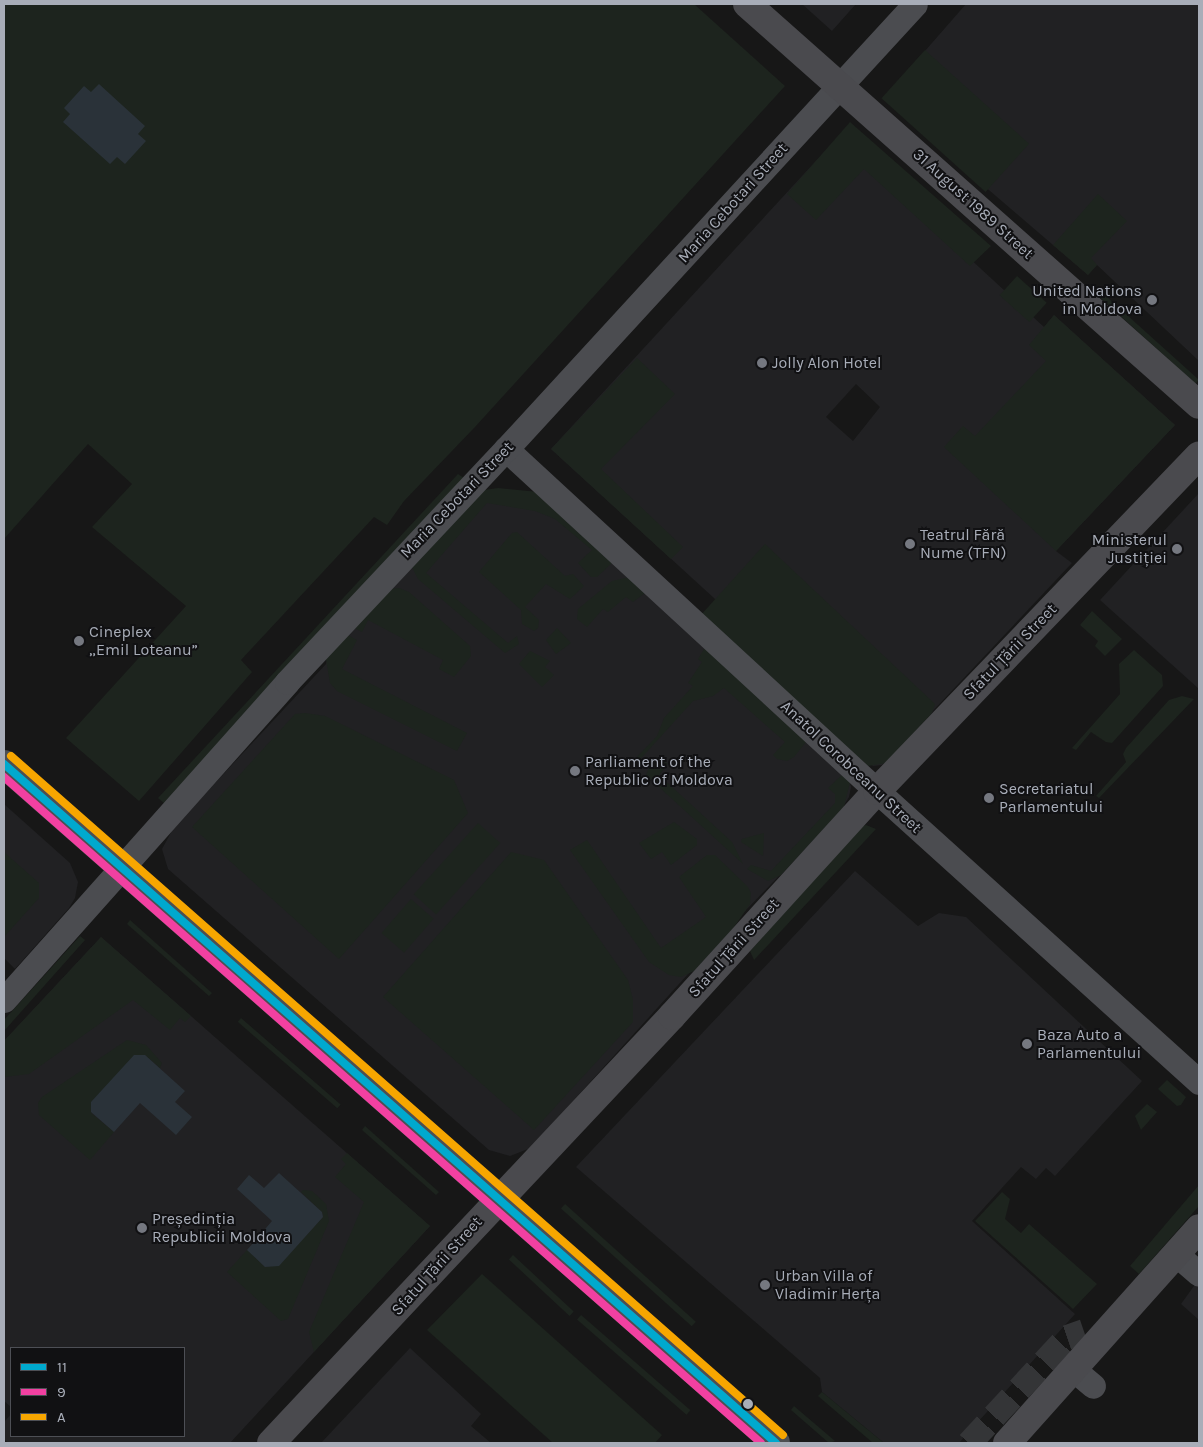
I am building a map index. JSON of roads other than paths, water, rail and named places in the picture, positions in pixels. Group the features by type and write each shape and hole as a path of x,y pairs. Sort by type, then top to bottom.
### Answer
{"main road":[{"name":"31 August 1989 Street","path":"747,4 1199,405"},
{"name":"Sfatul Țării Street","path":"271,1443 498,1198 672,1016 877,792 1199,455"},
{"path":"4,764 776,1443"},
{"path":"1007,1443 1073,1377 1100,1329 1134,1292 1176,1254 1199,1228"}],"street":[{"name":"Maria Cebotari Street","path":"4,1000 287,682 506,449 915,4"},
{"name":"Anatol Corobceanu Street","path":"506,449 877,792 1199,1082"},
{"path":"1176,1254 1199,1274"}],"tunnel":[{"path":"969,1443 1067,1337 1084,1331"}],"place":[{"name":"United Nations in Moldova","path":"1152,300"},
{"name":"Jolly Alon Hotel","path":"762,363"},
{"name":"Teatrul Fără Nume (TFN)","path":"910,544"},
{"name":"Ministerul Justiției","path":"1177,549"},
{"name":"Cineplex „Emil Loteanu”","path":"79,641"},
{"name":"Parliament of the Republic of Moldova","path":"575,771"},
{"name":"Secretariatul Parlamentului","path":"989,798"},
{"name":"Baza Auto a Parlamentului","path":"1027,1044"},
{"name":"Președinția Republicii Moldova","path":"142,1228"},
{"name":"Urban Villa of Vladimir Herța","path":"765,1285"}]}
